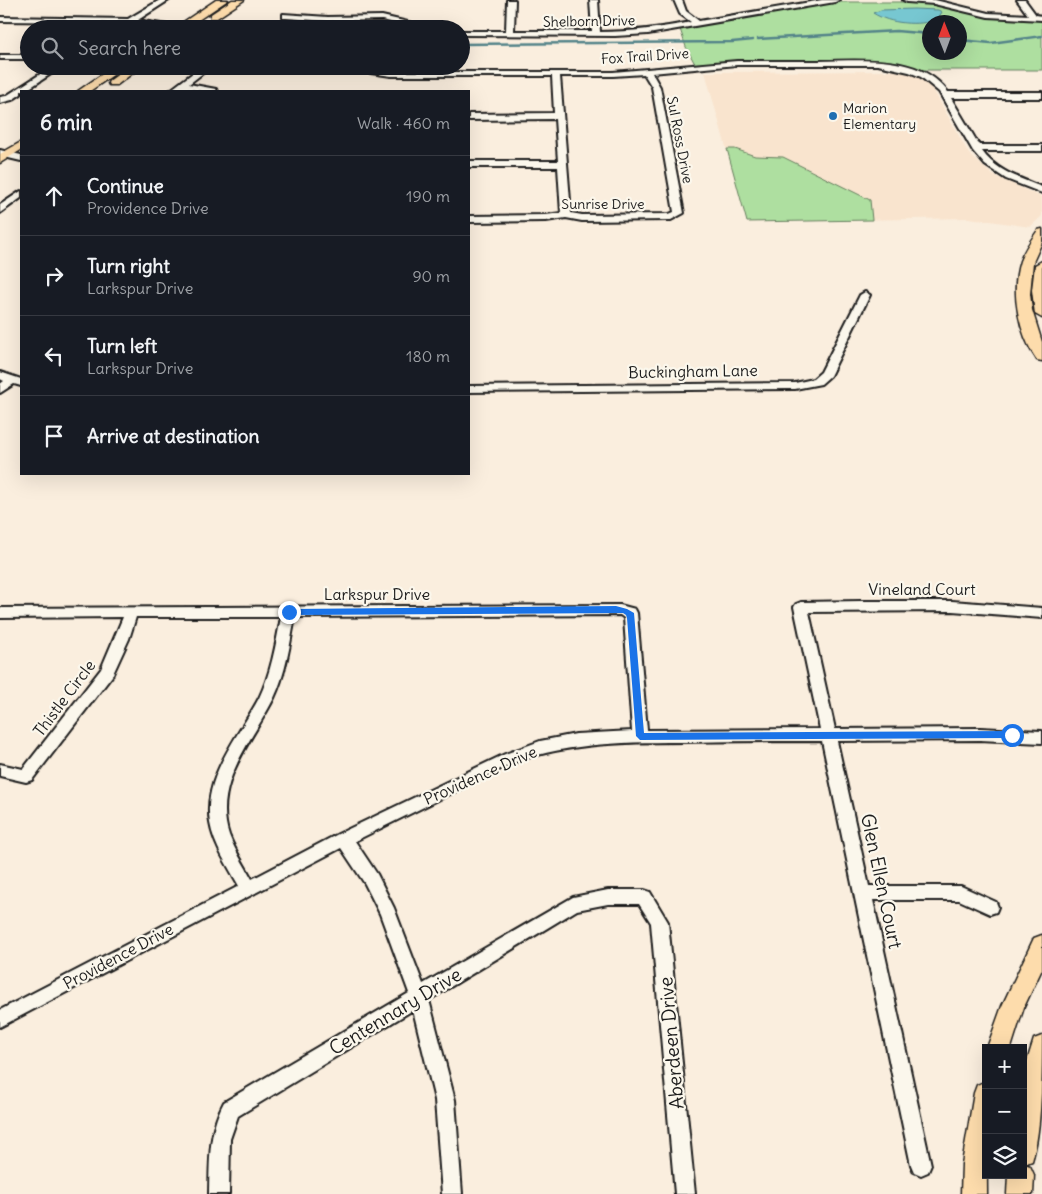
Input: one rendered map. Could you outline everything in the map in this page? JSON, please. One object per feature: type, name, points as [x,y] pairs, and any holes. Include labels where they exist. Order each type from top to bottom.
[{"type":"main road","points":[[193,20],[223,0]]},
{"type":"main road","points":[[209,20],[239,0]]},
{"type":"main road","points":[[85,90],[107,75]]},
{"type":"main road","points":[[101,90],[124,75]]},
{"type":"main road","points":[[1,155],[20,133]]},
{"type":"main road","points":[[1,155],[20,146]]},
{"type":"main road","points":[[1042,233],[1036,240],[1027,260],[1023,278],[1022,299],[1026,318],[1042,357]]},
{"type":"main road","points":[[1042,265],[1038,280],[1038,300],[1042,314]]},
{"type":"main road","points":[[1000,1044],[1012,1006],[1042,945]]},
{"type":"main road","points":[[1025,1134],[1030,1095],[1042,1047]]},
{"type":"main road","points":[[974,1194],[975,1164],[982,1119]]},
{"type":"main road","points":[[1020,1194],[1021,1179]]},
{"type":"street","points":[[135,20],[165,0]]},
{"type":"street","points":[[510,34],[511,0]]},
{"type":"street","points":[[594,0],[596,34]]},
{"type":"street","points":[[678,0],[683,12],[698,24]]},
{"type":"street","name":"Shelborn Drive","points":[[470,33],[596,34],[648,32],[836,0]]},
{"type":"street","points":[[907,0],[934,2],[988,15],[1038,18]]},
{"type":"street","points":[[1021,0],[1038,18]]},
{"type":"street","points":[[767,1],[780,9]]},
{"type":"street","points":[[286,16],[328,19],[382,18],[392,20]]},
{"type":"street","points":[[0,18],[115,20]]},
{"type":"street","points":[[0,57],[20,57]]},
{"type":"street","name":"Fox Trail Drive","points":[[470,74],[647,72],[751,63],[895,65],[919,72],[934,81],[947,95],[983,158],[996,169],[1042,190]]},
{"type":"street","name":"Sul Ross Drive","points":[[647,72],[656,87],[679,213],[677,216]]},
{"type":"street","points":[[556,74],[566,215]]},
{"type":"street","points":[[2,100],[44,75]]},
{"type":"street","points":[[174,90],[196,75]]},
{"type":"street","points":[[182,85],[208,90]]},
{"type":"street","points":[[947,95],[1042,95]]},
{"type":"street","points":[[470,117],[559,116]]},
{"type":"street","points":[[976,148],[1042,148]]},
{"type":"street","points":[[1,155],[20,158]]},
{"type":"street","points":[[1,155],[20,166]]},
{"type":"street","points":[[470,164],[562,164]]},
{"type":"street","points":[[0,210],[20,195]]},
{"type":"street","name":"Sunrise Drive","points":[[470,219],[546,218],[566,215],[582,218],[671,218],[677,216]]},
{"type":"street","name":"Buckingham Lane","points":[[470,389],[795,386],[814,383],[826,374],[865,294]]},
{"type":"street","points":[[0,375],[16,381]]},
{"type":"street","points":[[0,390],[16,381]]},
{"type":"street","name":"Vineland Court","points":[[801,607],[957,606],[1004,608],[1042,613]]},
{"type":"street","name":"Glen Ellen Court","points":[[801,607],[921,1165]]},
{"type":"street","name":"Larkspur Drive","points":[[0,614],[616,609],[630,613],[631,618],[640,736]]},
{"type":"street","points":[[248,887],[229,853],[218,823],[218,800],[226,770],[267,695],[278,667],[289,612]]},
{"type":"street","name":"Thistle Circle","points":[[0,770],[26,776],[107,672],[131,613]]},
{"type":"street","name":"Providence Drive","points":[[0,1019],[248,887],[510,758],[540,747],[576,740],[640,736],[988,734],[1042,738]]},
{"type":"street","points":[[344,839],[371,879],[388,913],[419,996],[445,1100],[452,1194]]},
{"type":"street","points":[[862,893],[962,893],[990,907]]},
{"type":"street","name":"Centennary Drive","points":[[219,1194],[220,1151],[224,1120],[231,1109],[573,904],[622,894],[644,897]]},
{"type":"street","name":"Aberdeen Drive","points":[[644,897],[659,922],[684,1194]]},
{"type":"shaded area","name":"Marion Elementary","points":[[906,71],[929,82],[969,154],[993,175],[1042,197],[1042,216],[1030,227],[969,218],[747,222],[705,72]]},
{"type":"green space","points":[[835,2],[917,2],[935,4],[990,17],[1042,19],[1042,70],[921,70],[880,61],[747,60],[695,64],[686,47],[680,29]]},
{"type":"green space","points":[[727,149],[735,149],[755,156],[783,157],[870,200],[872,220],[747,222]]},
{"type":"water","points":[[914,9],[938,10],[942,12],[940,15],[922,15],[922,23],[904,23],[888,20],[873,13],[881,10]]},
{"type":"waterway","points":[[758,39],[896,31],[922,33]]},
{"type":"waterway","points":[[967,41],[991,43],[1042,36]]},
{"type":"waterway","points":[[470,44],[732,42],[753,40]]},
{"type":"place","name":"Marion Elementary","points":[[833,116]]},
{"type":"route","points":[[289,612],[616,609],[630,613],[640,736],[1012,735]]}]
